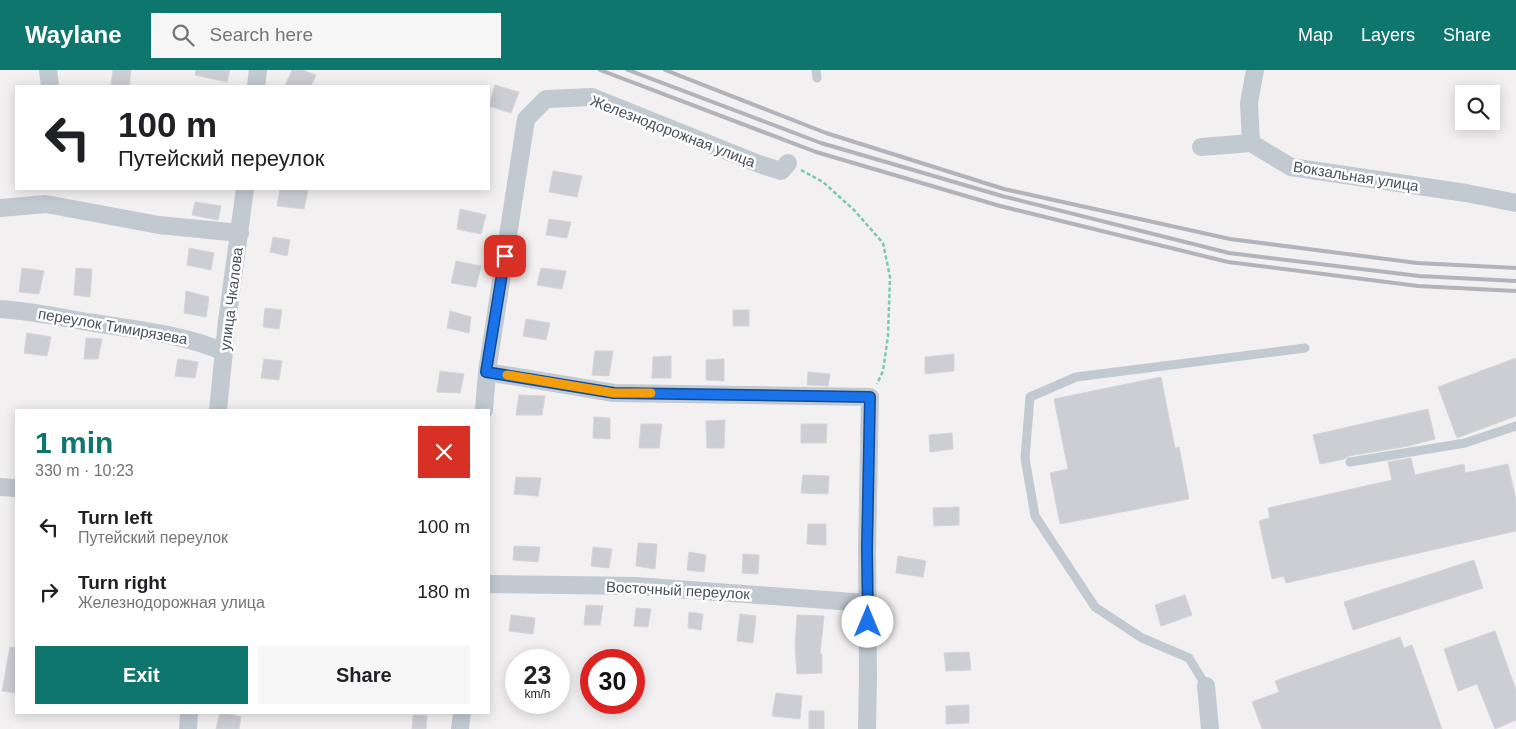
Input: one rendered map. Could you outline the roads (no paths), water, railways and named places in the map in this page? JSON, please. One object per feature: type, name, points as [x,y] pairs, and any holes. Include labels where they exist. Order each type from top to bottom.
[{"type":"street","points":[[48,70],[50,85]]},
{"type":"street","points":[[256,85],[258,70]]},
{"type":"street","points":[[1201,148],[1251,143],[1249,103],[1255,70]]},
{"type":"street","name":"Железнодорожная улица","points":[[484,409],[486,372],[526,119],[546,100],[592,97],[759,164],[781,170],[788,163]]},
{"type":"street","name":"Вокзальная улица","points":[[1251,143],[1290,167],[1466,193],[1516,203]]},
{"type":"street","name":"улица Чкалова","points":[[218,409],[245,190]]},
{"type":"street","points":[[0,208],[50,196],[159,226],[240,233]]},
{"type":"street","name":"переулок Тимирязева","points":[[0,309],[26,311],[156,332],[204,343],[224,352]]},
{"type":"street","points":[[486,372],[614,393],[870,397],[866,729]]},
{"type":"street","points":[[0,487],[15,488]]},
{"type":"street","name":"Восточный переулок","points":[[490,584],[636,586],[868,603]]},
{"type":"street","points":[[1206,686],[1210,729]]},
{"type":"street","points":[[188,729],[189,714]]},
{"type":"street","points":[[460,729],[462,714]]},
{"type":"lane","points":[[1206,686],[1189,658],[1142,638],[1094,608],[1034,516],[1025,458],[1030,397],[1076,377],[1305,348]]},
{"type":"lane","points":[[1350,462],[1465,443],[1516,426]]},
{"type":"railway","points":[[600,70],[816,152],[1000,206],[1228,262],[1418,286],[1516,291]]},
{"type":"railway","points":[[628,70],[821,143],[1002,196],[1229,253],[1419,276],[1516,281]]},
{"type":"railway","points":[[665,70],[826,133],[1004,189],[1230,239],[1417,263],[1516,268]]}]
